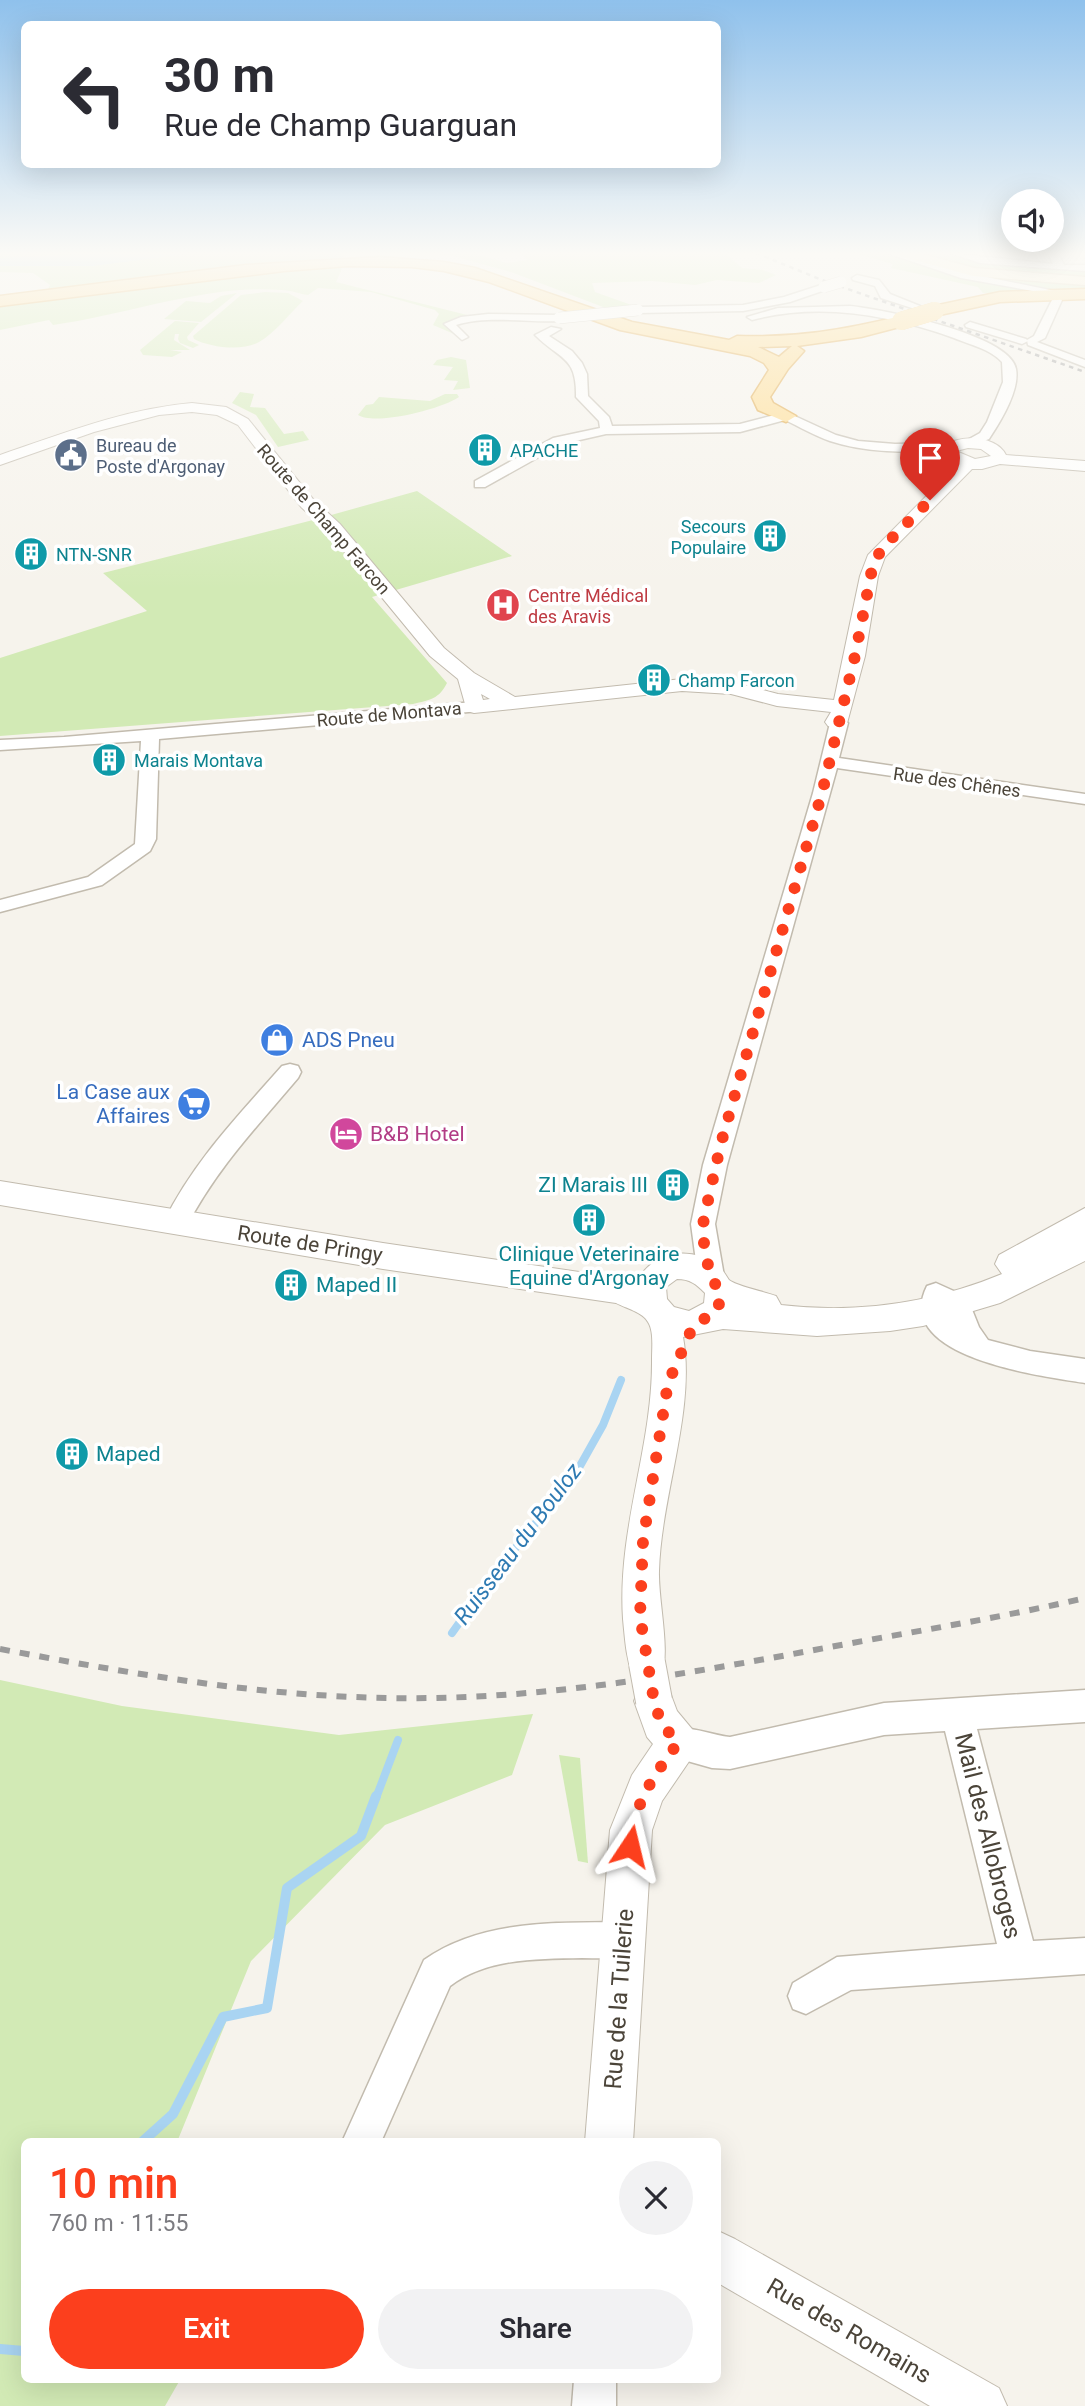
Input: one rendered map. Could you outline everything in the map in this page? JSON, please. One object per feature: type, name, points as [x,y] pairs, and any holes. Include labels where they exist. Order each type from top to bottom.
[{"type":"highway","points":[[776,365],[779,370]]},
{"type":"highway","points":[[781,365],[761,401],[786,416]]},
{"type":"street","points":[[579,365],[583,375],[582,397],[604,419],[606,430]]},
{"type":"street","points":[[960,452],[986,463],[1010,373],[1008,365]]},
{"type":"street","name":"Route de Champ Farcon","points":[[0,460],[153,410],[197,407],[229,412],[243,422],[307,503],[334,528],[437,652],[467,677],[513,704]]},
{"type":"street","points":[[480,484],[551,443],[574,436],[606,430],[740,428],[786,416],[840,441],[895,449],[960,452],[992,448],[1085,466]]},
{"type":"street","points":[[668,1383],[683,1347],[709,1301],[703,1224],[721,1143],[830,762],[869,576],[877,555],[960,452]]},
{"type":"street","points":[[467,677],[474,707]]},
{"type":"street","name":"Route de Montava","points":[[0,745],[513,704],[682,685],[732,688],[777,700],[799,713],[841,715]]},
{"type":"street","points":[[0,906],[95,881],[143,847],[146,839],[150,735]]},
{"type":"street","name":"Rue des Chênes","points":[[830,762],[1085,799]]},
{"type":"street","points":[[176,1222],[187,1195],[205,1170],[290,1072]]},
{"type":"street","name":"Route de Pringy","points":[[0,1193],[620,1291],[662,1291]]},
{"type":"street","points":[[942,1304],[1085,1220]]},
{"type":"street","points":[[703,1224],[662,1291],[668,1342],[668,1383],[643,1541],[640,1616],[654,1701],[661,1723],[678,1743],[712,1752],[746,1751],[884,1718],[1085,1706]]},
{"type":"street","points":[[662,1291],[695,1267],[709,1301],[739,1314],[833,1322],[985,1297],[1085,1246]]},
{"type":"street","points":[[662,1291],[680,1324],[709,1301]]},
{"type":"street","points":[[942,1304],[956,1336],[981,1351],[1085,1371]]},
{"type":"street","name":"Mail des Allobroges","points":[[957,1713],[1019,1958]]},
{"type":"street","name":"Rue de la Tuilerie","points":[[609,2138],[631,1830],[646,1789],[678,1743]]},
{"type":"street","points":[[363,2138],[437,1973],[446,1964],[491,1949],[528,1944],[624,1940]]},
{"type":"street","name":"Mail des Allobroges","points":[[806,1996],[837,1975],[851,1972],[1019,1958],[1085,1956]]},
{"type":"street","name":"Rue des Romains","points":[[721,2258],[981,2406]]},
{"type":"street","points":[[594,2406],[595,2383]]},
{"type":"green space","points":[[436,365],[467,365],[470,388],[453,390],[458,381],[444,380],[453,367]]},
{"type":"green space","points":[[240,392],[254,394],[250,407],[265,408],[284,434],[303,431],[309,440],[278,447],[256,415],[232,403]]},
{"type":"green space","points":[[445,394],[457,394],[459,397],[408,415],[379,419],[358,415],[366,405],[373,404],[379,397],[430,401]]},
{"type":"green space","points":[[417,491],[512,556],[372,597],[447,683],[433,698],[413,704],[0,736],[0,658],[147,611],[103,573]]},
{"type":"green space","points":[[0,1680],[122,1706],[339,1735],[533,1714],[512,1775],[385,1825],[251,1961],[179,2138],[21,2138],[21,2383],[178,2383],[165,2406],[0,2406]]},
{"type":"green space","points":[[559,1755],[580,1758],[588,1863],[578,1861]]},
{"type":"waterway","name":"Ruisseau du Bouloz","points":[[452,1633],[489,1581],[576,1473],[603,1425],[621,1380]]},
{"type":"waterway","name":"Ruisseau du Bouloz","points":[[376,1798],[398,1740]]},
{"type":"waterway","name":"Ruisseau du Bouloz","points":[[146,2138],[173,2114],[223,2017],[267,2008],[287,1888],[361,1836],[376,1796]]},
{"type":"waterway","name":"Ruisseau du Bouloz","points":[[0,2349],[21,2351]]},
{"type":"railway","points":[[1066,365],[1085,372]]},
{"type":"railway","points":[[0,1649],[144,1675],[241,1688],[339,1696],[445,1698],[559,1690],[673,1675],[963,1623],[1085,1598]]},
{"type":"place","name":"APACHE","points":[[485,450]]},
{"type":"place","name":"Bureau de Poste d'Argonay","points":[[71,455]]},
{"type":"place","name":"Secours Populaire","points":[[770,536]]},
{"type":"place","name":"NTN-SNR","points":[[31,554]]},
{"type":"place","name":"Centre Médical des Aravis","points":[[503,605]]},
{"type":"place","name":"Champ Farcon","points":[[654,680]]},
{"type":"place","name":"Marais Montava","points":[[109,760]]},
{"type":"place","name":"ADS Pneu","points":[[277,1040]]},
{"type":"place","name":"La Case aux Affaires","points":[[194,1104]]},
{"type":"place","name":"B&B Hotel","points":[[346,1134]]},
{"type":"place","name":"ZI Marais III","points":[[673,1185]]},
{"type":"place","name":"Clinique Veterinaire Equine d'Argonay","points":[[589,1220]]},
{"type":"place","name":"Maped II","points":[[291,1285]]},
{"type":"place","name":"Maped","points":[[72,1454]]},
{"type":"route","points":[[630,1846],[635,1814],[646,1789],[678,1743],[661,1723],[654,1701],[640,1616],[640,1578],[643,1541],[668,1383],[696,1323],[714,1314],[720,1302],[718,1286],[710,1276],[703,1234],[715,1165],[822,793],[855,656],[873,564],[883,547],[930,500]]}]
